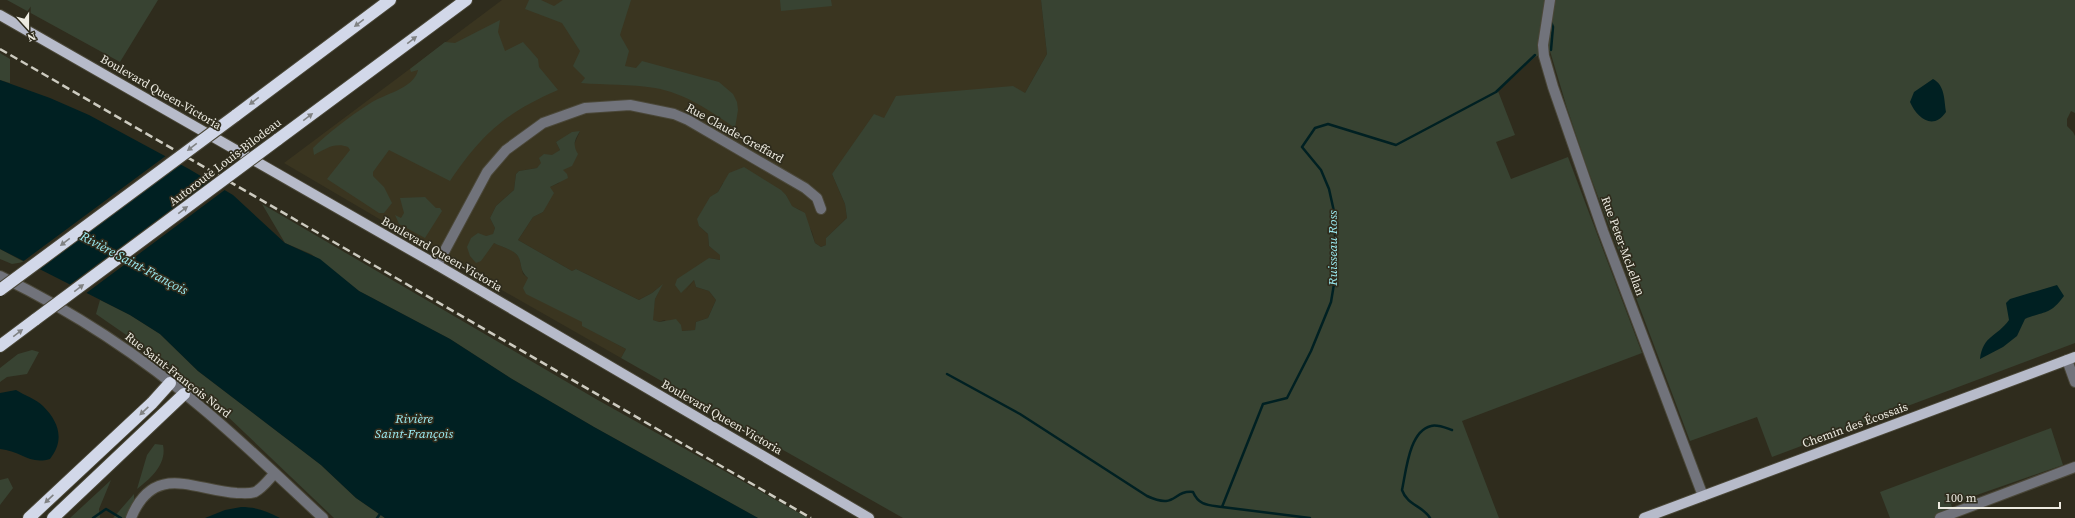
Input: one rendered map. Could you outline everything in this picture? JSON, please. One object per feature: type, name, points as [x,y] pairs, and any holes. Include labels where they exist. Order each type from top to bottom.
[{"type":"highway","points":[[0,290],[390,0]]},
{"type":"highway","name":"Autoroute Louis-Bilodeau","points":[[0,346],[466,0]]},
{"type":"highway","points":[[29,518],[152,403],[170,383]]},
{"type":"highway","points":[[53,518],[184,394]]},
{"type":"main road","name":"Boulevard Queen-Victoria","points":[[0,15],[437,265],[869,518]]},
{"type":"main road","name":"Chemin des Écossais","points":[[1644,518],[2071,359]]},
{"type":"street","name":"Rue Peter-McLellan","points":[[1550,0],[1543,45],[1544,56],[1553,87],[1603,231],[1703,496]]},
{"type":"street","name":"Rue Claude-Greffard","points":[[437,265],[487,172],[506,150],[543,123],[570,112],[600,105],[645,106],[688,120],[805,188],[817,198],[821,209]]},
{"type":"street","name":"Rue Saint-François Nord","points":[[0,276],[77,318],[134,355],[184,394],[275,473],[323,518]]},
{"type":"street","points":[[2071,359],[2075,382]]},
{"type":"street","points":[[1940,518],[2075,467]]},
{"type":"street","points":[[132,516],[145,496],[164,485],[180,482],[228,492],[250,493],[262,488],[275,473]]},
{"type":"shaded area","points":[[502,0],[1041,0],[1047,54],[1025,93],[884,118],[832,174],[845,204],[847,218],[826,238],[826,245],[821,247],[815,243],[812,232],[800,210],[791,206],[786,195],[723,183],[718,192],[714,195],[699,226],[708,234],[709,246],[721,255],[720,260],[709,258],[685,292],[694,280],[696,287],[709,291],[716,300],[708,318],[696,322],[695,330],[682,331],[664,320],[659,322],[652,320],[655,299],[662,285],[652,293],[639,300],[576,269],[572,271],[518,240],[533,217],[543,212],[550,187],[559,183],[580,131],[556,142],[560,150],[537,168],[519,171],[516,174],[514,190],[496,206],[490,218],[495,228],[493,235],[486,236],[494,243],[513,251],[519,257],[523,274],[582,322],[583,326],[626,349],[621,358],[456,264],[284,163]]},
{"type":"green space","points":[[7,0],[158,0],[120,62]]},
{"type":"green space","points":[[529,0],[541,0],[554,6],[563,0],[631,0],[620,35],[629,51],[625,66],[636,68],[642,61],[719,82],[733,94],[737,102],[738,110],[735,128],[687,98],[666,90],[637,86],[581,83],[585,78],[573,66],[580,51],[562,23],[525,9]]},
{"type":"green space","points":[[780,0],[831,0],[832,6],[781,11]]},
{"type":"green space","points":[[1041,0],[2075,0],[2075,113],[2071,111],[2067,119],[2067,126],[2075,136],[2075,343],[1772,457],[1757,417],[1690,441],[1588,170],[1550,51],[1535,57],[1498,91],[1515,135],[1496,142],[1511,179],[1568,157],[1642,353],[1462,421],[1499,518],[903,518],[621,358],[626,349],[582,326],[582,322],[526,294],[523,288],[528,278],[522,271],[519,258],[512,251],[494,243],[481,261],[476,263],[470,256],[467,247],[471,238],[478,233],[486,236],[493,234],[495,228],[490,218],[496,206],[514,190],[516,174],[519,171],[537,168],[541,163],[539,158],[544,154],[552,155],[560,150],[556,142],[572,132],[580,131],[575,142],[575,147],[578,154],[572,166],[563,170],[567,174],[568,178],[550,187],[554,193],[543,212],[533,217],[518,240],[572,271],[576,269],[639,300],[652,293],[663,284],[655,299],[653,320],[659,322],[676,319],[681,325],[682,331],[695,330],[696,322],[708,318],[716,300],[709,291],[696,287],[694,280],[681,293],[675,285],[677,279],[709,258],[720,260],[720,255],[709,246],[708,234],[699,226],[697,219],[710,197],[718,192],[729,173],[744,167],[781,190],[786,195],[792,206],[805,213],[815,243],[821,247],[826,245],[826,238],[847,218],[845,204],[832,174],[874,114],[884,118],[896,96],[1013,86],[1025,93],[1047,54]]},
{"type":"green space","points":[[500,20],[498,32],[505,51],[523,42],[538,59],[539,67],[558,90],[523,107],[496,126],[473,150],[450,181],[389,150],[373,172],[373,176],[384,187],[392,203],[384,213],[379,213],[327,179],[350,150],[348,147],[339,145],[314,155],[313,148],[319,142],[354,114],[375,100],[411,82],[418,70],[411,72],[410,69],[445,42],[455,43]]},
{"type":"green space","points":[[0,53],[10,59],[10,83],[0,80]]},
{"type":"green space","points":[[425,197],[436,208],[440,208],[442,211],[425,238],[399,224],[395,215],[401,218],[404,213],[400,198]]},
{"type":"green space","points":[[262,204],[596,399],[808,518],[758,518],[594,427],[512,379],[450,339],[359,291],[311,254],[285,243]]},
{"type":"green space","points":[[0,249],[24,262],[12,264],[0,259]]},
{"type":"green space","points":[[100,300],[130,315],[160,334],[198,371],[321,465],[356,498],[385,518],[334,518],[203,393],[158,357],[96,314]]},
{"type":"green space","points":[[32,350],[39,352],[27,374],[7,377],[0,382],[0,368],[18,354]]},
{"type":"green space","points":[[2051,428],[2063,465],[1951,504],[1956,518],[1890,518],[1880,492]]},
{"type":"green space","points":[[155,444],[163,445],[163,458],[157,470],[137,489],[147,455]]},
{"type":"green space","points":[[8,478],[13,488],[0,505],[0,480]]},
{"type":"green space","points":[[111,480],[99,509],[100,518],[70,518]]},
{"type":"green space","points":[[134,494],[134,502],[126,518],[113,518]]},
{"type":"water","points":[[1933,79],[1942,89],[1946,112],[1936,121],[1926,120],[1921,117],[1910,102],[1914,92]]},
{"type":"water","name":"Rivière Saint-François","points":[[0,80],[50,98],[89,115],[189,169],[233,195],[285,243],[320,259],[359,291],[450,339],[512,379],[594,427],[758,518],[385,518],[356,498],[321,465],[198,371],[160,334],[130,315],[0,249]]},
{"type":"water","points":[[2057,285],[2064,296],[2055,307],[2047,312],[2025,319],[2017,336],[2003,347],[1980,359],[1984,345],[2009,320],[2006,303],[2010,299]]},
{"type":"water","points":[[16,390],[40,404],[53,418],[59,438],[55,452],[50,459],[30,459],[14,452],[0,449],[0,393]]},
{"type":"water","points":[[241,507],[261,510],[280,518],[205,518],[225,510]]},
{"type":"pier","points":[[167,155],[182,163],[37,271],[21,263]]},
{"type":"pier","points":[[211,180],[226,189],[85,294],[68,286]]},
{"type":"waterway","name":"Ruisseau Ross","points":[[1551,22],[1553,27],[1551,50]]},
{"type":"waterway","name":"Ruisseau Ross","points":[[1310,518],[1222,507],[1263,404],[1287,398],[1311,351],[1331,302],[1335,278],[1335,216],[1329,189],[1321,170],[1302,147],[1315,128],[1328,124],[1396,145],[1496,92],[1535,55]]},
{"type":"waterway","points":[[947,374],[1020,414],[1147,496],[1164,501],[1186,492],[1193,492],[1195,497],[1201,502],[1222,507]]},
{"type":"waterway","points":[[1430,518],[1404,495],[1402,490],[1407,463],[1413,444],[1424,429],[1431,426],[1442,426],[1452,430]]},
{"type":"waterway","points":[[93,518],[106,509],[121,518]]},
{"type":"waterway","points":[[377,518],[380,514]]},
{"type":"railway","points":[[0,49],[811,518]]}]
